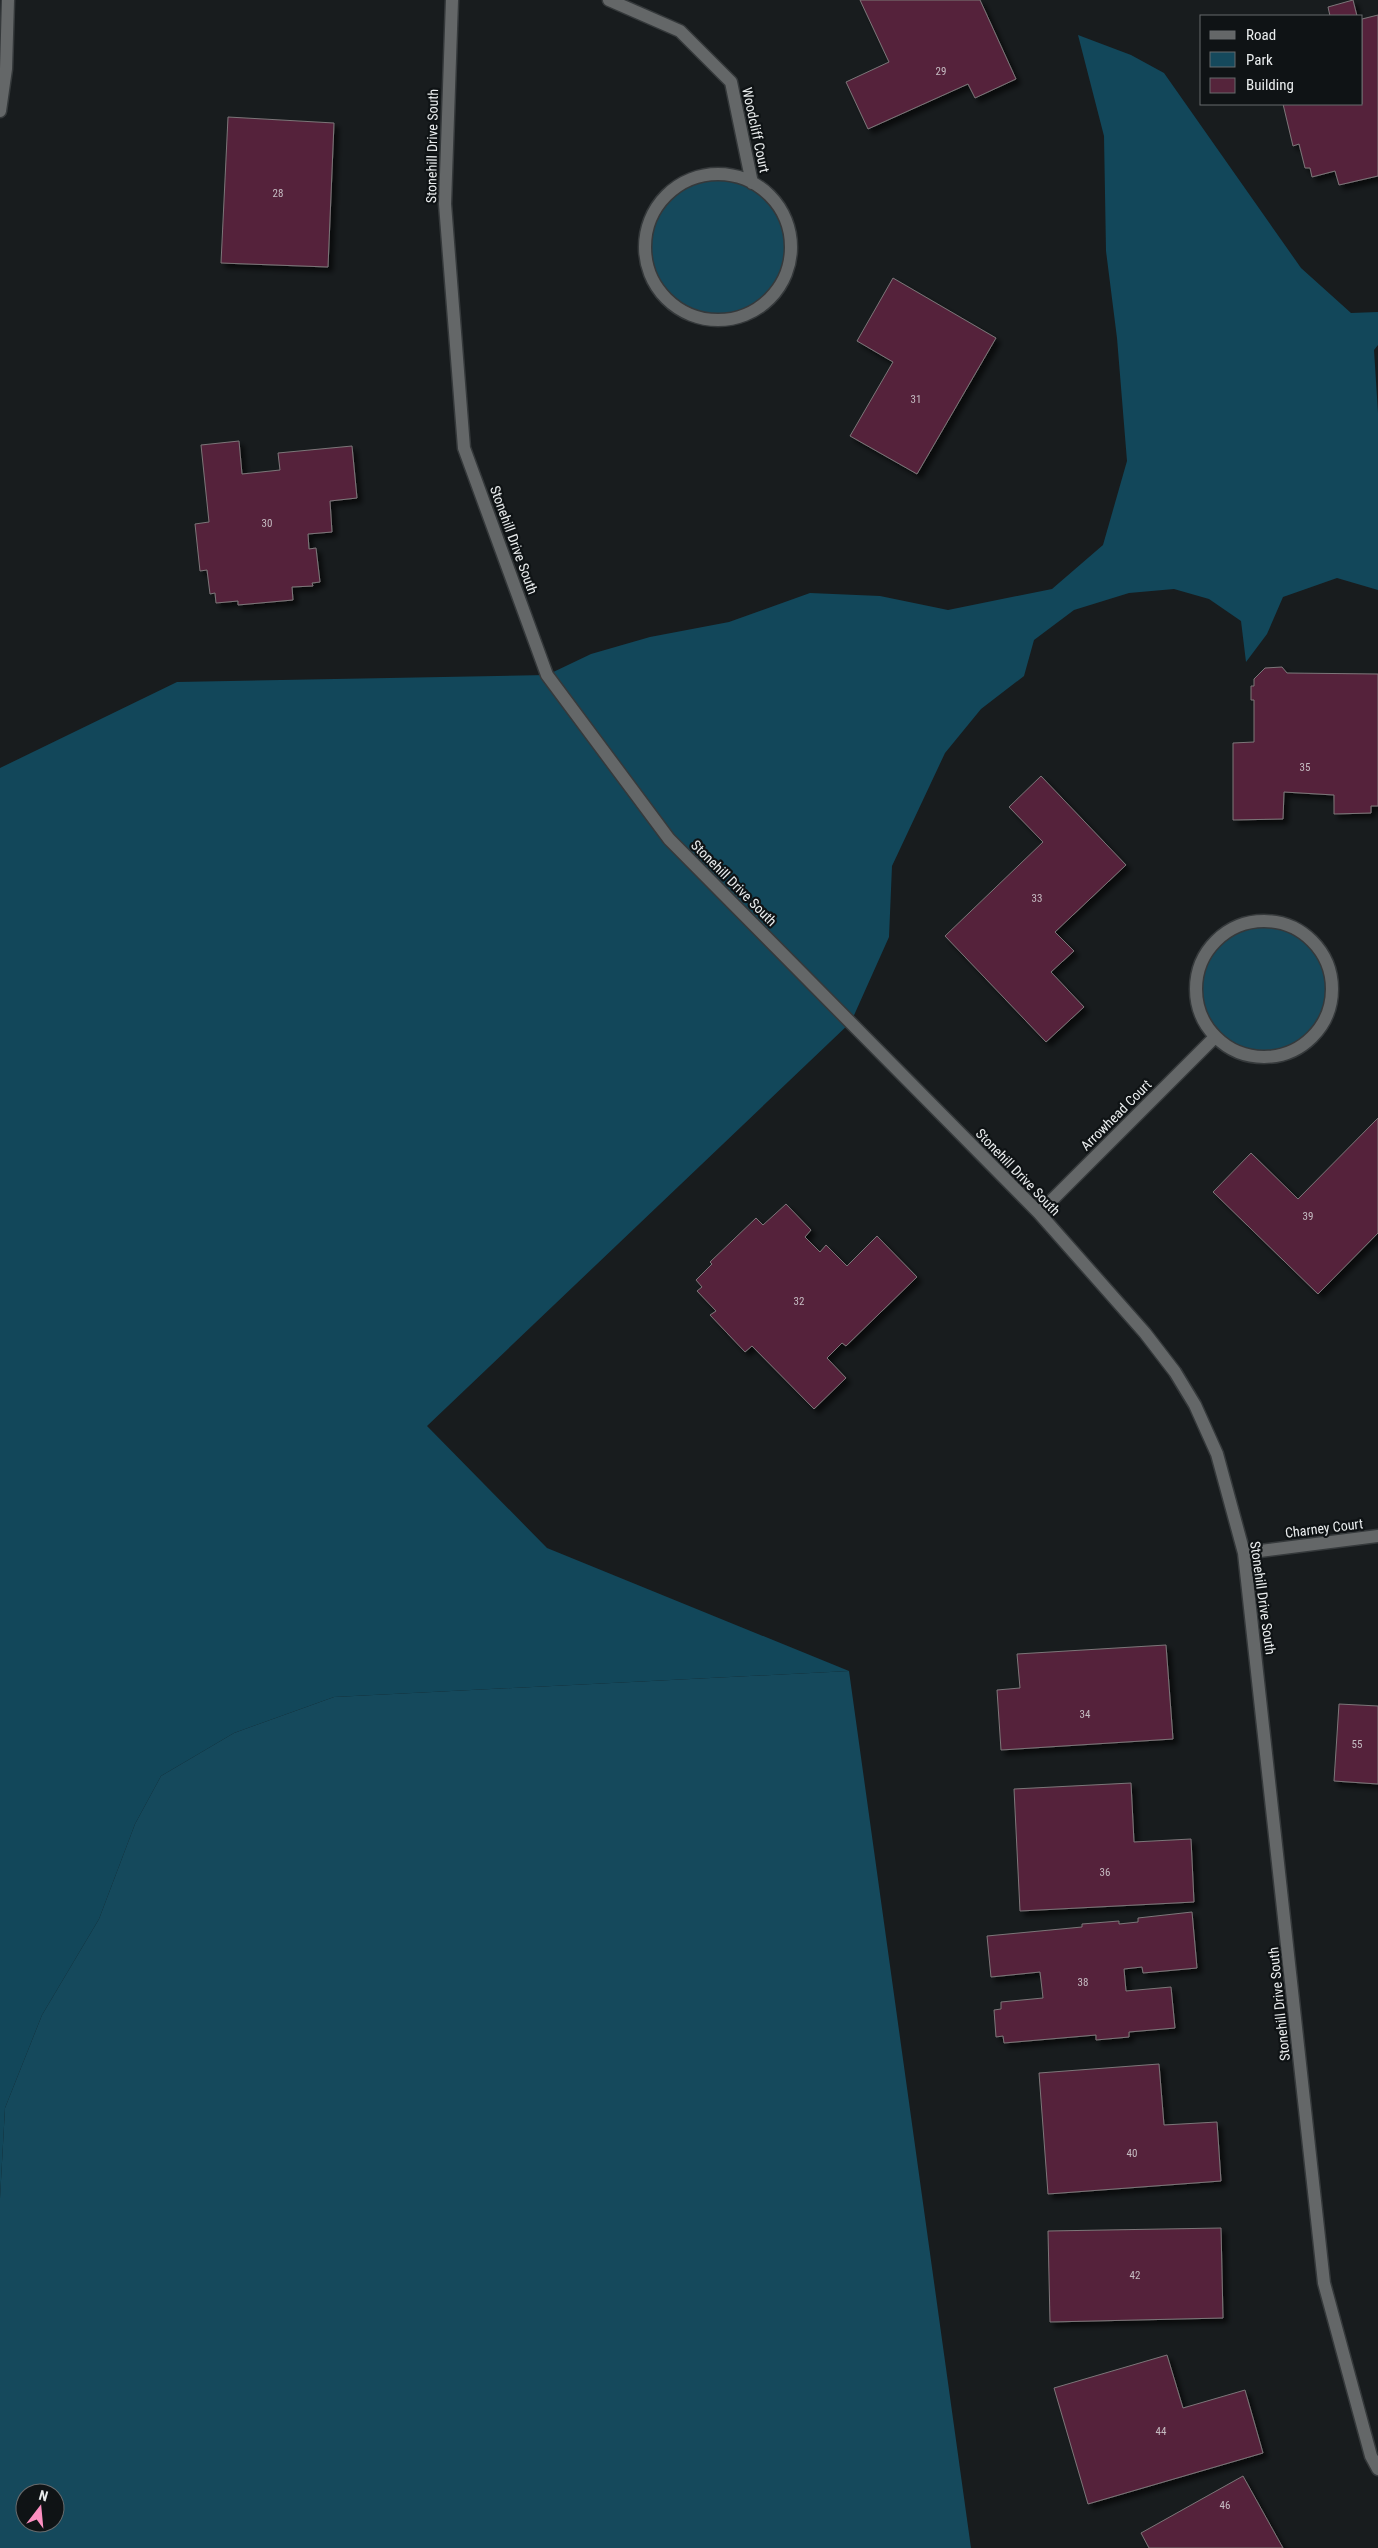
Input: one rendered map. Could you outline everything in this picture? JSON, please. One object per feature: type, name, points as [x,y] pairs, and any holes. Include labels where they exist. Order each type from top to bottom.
[{"type":"street","points":[[0,111],[6,69],[8,0]]},
{"type":"street","name":"Stonehill Drive South","points":[[452,0],[445,204],[464,448],[547,675],[669,839],[1039,1214],[1145,1333],[1175,1372],[1195,1404],[1217,1454],[1244,1553],[1324,2283],[1371,2456],[1378,2469]]},
{"type":"street","name":"Woodcliff Court","points":[[609,0],[680,31],[731,82],[752,183],[772,199],[786,220],[791,245],[788,270],[776,292],[757,309],[733,319],[708,320],[683,312],[664,296],[650,277],[645,256],[646,232],[654,211],[668,194],[686,181],[708,175],[731,175],[752,183]]},
{"type":"street","points":[[1270,920],[1293,926],[1313,941],[1326,960],[1332,980],[1331,1002],[1324,1022],[1311,1039],[1293,1051],[1273,1057],[1252,1056],[1232,1050],[1214,1037],[1201,1018],[1194,994],[1200,963],[1207,949],[1224,932],[1246,922],[1270,920]]},
{"type":"street","name":"Arrowhead Court","points":[[1039,1214],[1214,1037]]},
{"type":"street","name":"Charney Court","points":[[1244,1553],[1378,1536]]},
{"type":"green space","points":[[718,174],[746,180],[769,196],[785,219],[791,247],[785,275],[769,298],[746,314],[718,320],[690,314],[667,298],[651,275],[645,247],[651,219],[667,196],[690,180]]},
{"type":"green space","points":[[1264,921],[1290,926],[1302,932],[1312,941],[1321,951],[1327,963],[1332,989],[1327,1015],[1321,1027],[1312,1037],[1302,1046],[1290,1052],[1264,1057],[1238,1052],[1226,1046],[1216,1037],[1207,1027],[1201,1015],[1196,989],[1201,963],[1207,951],[1216,941],[1226,932],[1238,926]]},
{"type":"green space","points":[[849,1671],[971,2548],[0,2548],[0,2198],[5,2108],[42,2015],[99,1919],[135,1824],[161,1776],[234,1733],[334,1697]]},
{"type":"shaded area","points":[[1078,35],[1131,55],[1164,73],[1301,268],[1351,313],[1378,312],[1378,345],[1374,350],[1378,413],[1378,590],[1337,578],[1283,597],[1267,634],[1246,662],[1241,621],[1209,599],[1174,589],[1129,593],[1074,610],[1034,640],[1024,676],[981,709],[945,753],[892,866],[889,937],[851,1022],[427,1426],[547,1548],[849,1671],[334,1697],[234,1733],[161,1776],[135,1824],[99,1919],[42,2015],[5,2108],[0,2198],[0,768],[177,682],[547,675],[591,654],[650,637],[729,622],[810,593],[880,596],[948,610],[1052,589],[1103,545],[1127,461],[1117,338],[1106,251],[1104,136]]},
{"type":"building","points":[[860,0],[980,0],[1016,79],[975,98],[968,84],[868,129],[846,82],[889,62]]},
{"type":"building","points":[[1353,0],[1357,15],[1330,15],[1328,7]]},
{"type":"building","points":[[1378,15],[1378,176],[1339,185],[1335,171],[1312,177],[1310,168],[1305,168],[1299,144],[1293,146],[1283,105],[1363,105],[1363,19]]},
{"type":"building","points":[[228,117],[334,123],[328,267],[221,263]]},
{"type":"building","points":[[893,278],[996,338],[917,474],[850,436],[893,362],[857,341]]},
{"type":"building","points":[[239,441],[242,474],[280,470],[278,453],[352,446],[357,498],[330,501],[332,532],[308,534],[309,549],[316,548],[320,582],[312,583],[313,586],[292,587],[293,600],[238,605],[238,601],[216,603],[215,593],[210,594],[207,570],[200,571],[195,524],[209,522],[201,445]]},
{"type":"building","points":[[1282,667],[1287,673],[1378,674],[1378,806],[1371,806],[1371,813],[1334,814],[1334,795],[1284,792],[1283,819],[1233,820],[1233,743],[1254,742],[1254,700],[1251,700],[1251,686],[1254,686],[1254,679],[1265,668]]},
{"type":"building","points":[[1041,776],[1126,865],[1055,932],[1074,951],[1051,972],[1084,1007],[1046,1042],[945,936],[1043,842],[1009,807]]},
{"type":"building","points":[[1378,1118],[1378,1233],[1318,1294],[1213,1192],[1251,1153],[1298,1199]]},
{"type":"building","points":[[786,1204],[811,1230],[805,1237],[820,1252],[826,1245],[847,1266],[877,1236],[917,1277],[846,1346],[842,1343],[827,1358],[846,1378],[814,1409],[752,1346],[745,1352],[710,1315],[716,1311],[697,1291],[702,1287],[696,1280],[712,1264],[710,1262],[756,1218],[763,1225]]},
{"type":"building","points":[[1166,1645],[1173,1739],[1001,1750],[997,1690],[1020,1688],[1017,1654]]},
{"type":"building","points":[[1339,1704],[1378,1706],[1378,1784],[1334,1781]]},
{"type":"building","points":[[1131,1783],[1134,1842],[1191,1839],[1194,1902],[1020,1911],[1014,1789]]},
{"type":"building","points":[[1192,1912],[1197,1968],[1143,1973],[1142,1967],[1124,1969],[1126,1991],[1171,1987],[1175,2028],[1129,2032],[1129,2037],[1096,2040],[1096,2035],[1004,2043],[1003,2036],[996,2037],[994,2010],[1001,2009],[1001,2002],[1043,1998],[1040,1972],[991,1977],[987,1936],[1082,1927],[1082,1924],[1119,1921],[1119,1924],[1138,1922],[1138,1918]]},
{"type":"building","points":[[1159,2064],[1164,2125],[1217,2122],[1221,2181],[1048,2194],[1039,2073]]},
{"type":"building","points":[[1221,2228],[1223,2318],[1050,2322],[1048,2231]]},
{"type":"building","points":[[1167,2355],[1183,2408],[1245,2390],[1263,2453],[1088,2504],[1054,2388]]},
{"type":"building","points":[[1243,2476],[1283,2548],[1149,2548],[1141,2533]]}]
